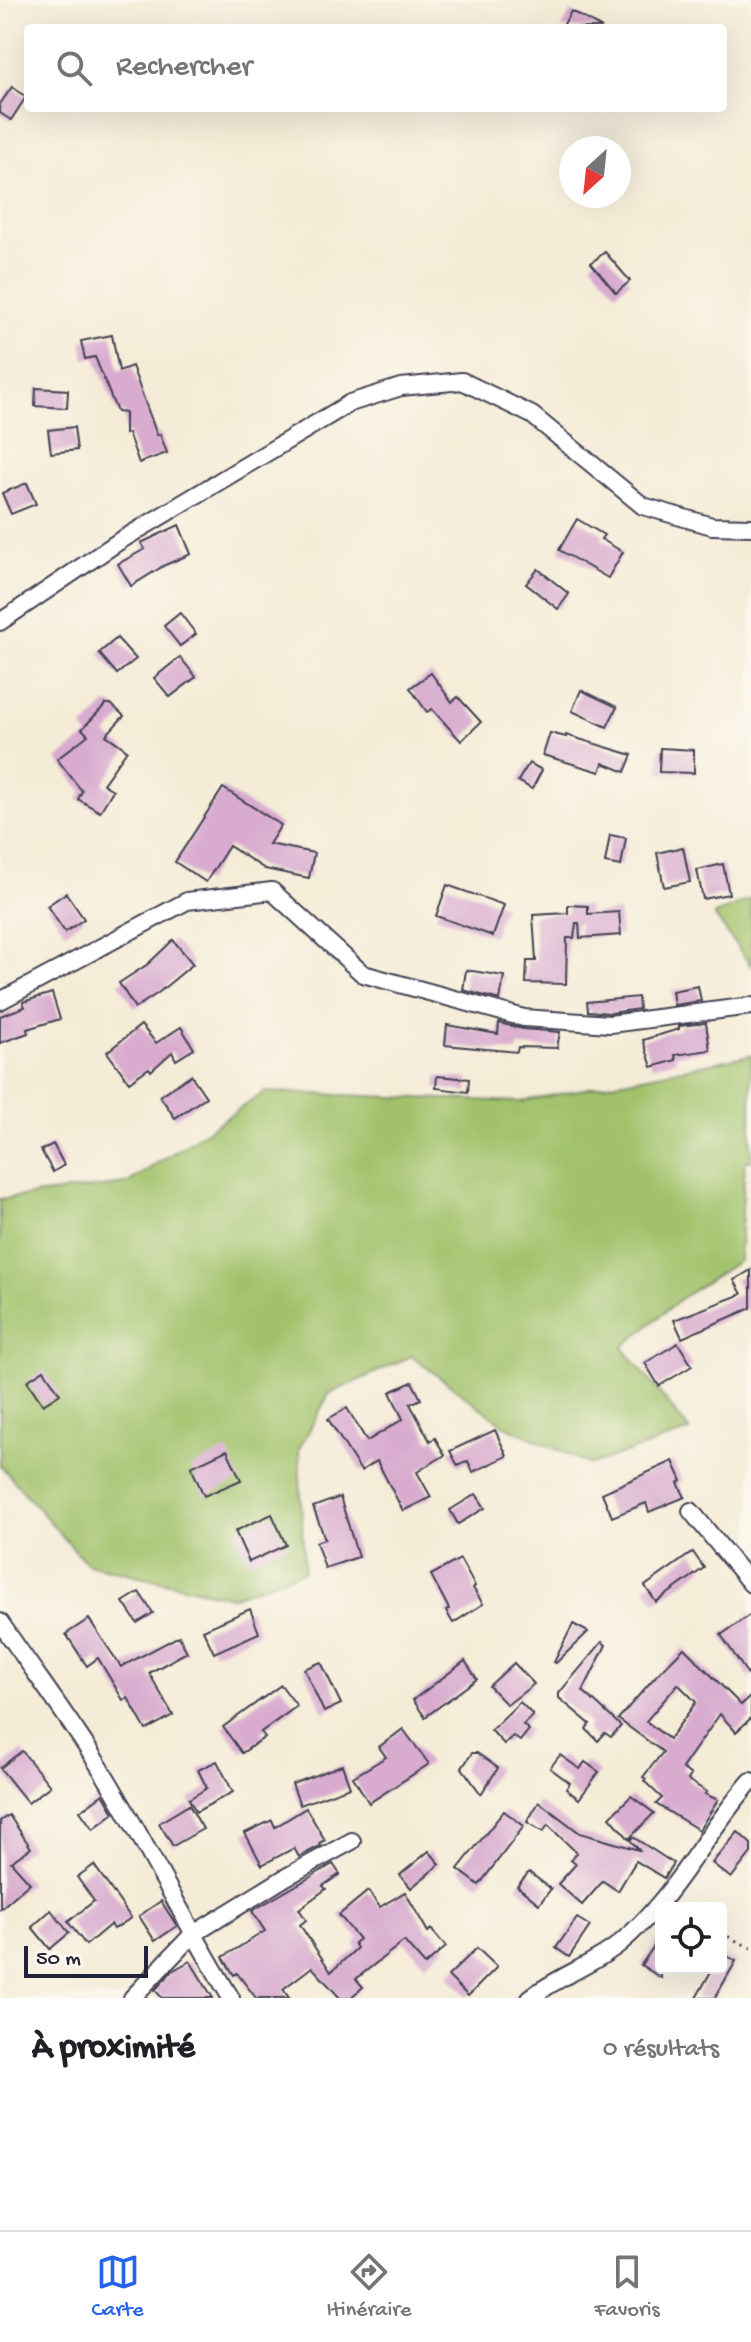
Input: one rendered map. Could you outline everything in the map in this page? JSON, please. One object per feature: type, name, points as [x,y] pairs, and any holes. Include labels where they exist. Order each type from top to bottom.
[{"type":"street","points":[[0,622],[118,542],[350,403],[401,387],[462,381],[532,415],[643,506],[712,526],[751,527]]},
{"type":"street","points":[[0,1001],[187,901],[272,891],[363,974],[511,1015],[610,1024],[751,1006]]},
{"type":"street","points":[[691,1511],[751,1584]]},
{"type":"street","points":[[0,1622],[102,1771],[153,1858],[192,1935],[231,1998]]},
{"type":"street","points":[[530,1998],[618,1945],[694,1859],[727,1808],[751,1781]]},
{"type":"street","points":[[132,1998],[192,1935],[352,1841]]},
{"type":"path","points":[[727,1936],[751,1948]]},
{"type":"green space","points":[[751,899],[751,966],[714,915]]},
{"type":"green space","points":[[751,1055],[751,1161],[745,1161],[739,1261],[680,1299],[623,1347],[690,1431],[591,1465],[507,1427],[411,1356],[329,1394],[299,1449],[304,1571],[231,1597],[87,1564],[0,1465],[0,1199],[126,1184],[265,1092],[520,1102]]},
{"type":"building","points":[[571,11],[595,24],[564,24]]},
{"type":"building","points":[[12,87],[24,96],[11,120],[0,113],[0,104]]},
{"type":"building","points":[[605,252],[630,281],[616,293],[591,263]]},
{"type":"building","points":[[112,335],[119,371],[132,366],[157,435],[160,434],[167,453],[139,463],[128,433],[125,434],[125,413],[117,412],[95,357],[85,359],[81,341]]},
{"type":"building","points":[[36,388],[68,390],[67,408],[35,406]]},
{"type":"building","points":[[74,427],[77,450],[51,453],[48,430]]},
{"type":"building","points":[[27,483],[36,504],[11,514],[2,493]]},
{"type":"building","points":[[577,519],[604,535],[601,539],[623,552],[608,578],[559,550]]},
{"type":"building","points":[[179,525],[191,554],[165,565],[131,586],[118,564],[145,549],[141,543]]},
{"type":"building","points":[[538,569],[569,594],[558,609],[526,584]]},
{"type":"building","points":[[180,613],[196,634],[180,646],[164,626]]},
{"type":"building","points":[[117,638],[136,659],[117,674],[99,653]]},
{"type":"building","points":[[180,657],[196,677],[170,697],[154,678]]},
{"type":"building","points":[[431,673],[452,702],[458,697],[481,722],[461,741],[432,709],[427,712],[410,688]]},
{"type":"building","points":[[581,690],[617,707],[607,727],[572,711]]},
{"type":"building","points":[[106,704],[111,704],[124,716],[106,735],[127,750],[103,784],[113,790],[100,812],[78,799],[82,791],[57,759],[88,735],[82,729]]},
{"type":"building","points":[[550,733],[632,755],[625,772],[603,763],[600,772],[543,755]]},
{"type":"building","points":[[660,748],[694,750],[694,773],[659,772]]},
{"type":"building","points":[[529,763],[542,770],[532,789],[518,781]]},
{"type":"building","points":[[223,788],[281,825],[269,844],[314,853],[309,878],[265,869],[229,846],[206,882],[175,862]]},
{"type":"building","points":[[610,835],[626,838],[621,866],[605,863]]},
{"type":"building","points":[[683,847],[690,882],[664,887],[657,853]]},
{"type":"building","points":[[723,864],[729,894],[703,899],[697,870]]},
{"type":"building","points":[[447,885],[504,905],[493,936],[436,916]]},
{"type":"building","points":[[66,893],[84,919],[65,932],[47,906]]},
{"type":"building","points":[[568,905],[588,906],[588,914],[619,912],[621,935],[580,938],[579,923],[576,923],[574,938],[567,938],[566,984],[526,983],[527,961],[536,961],[533,915],[568,913]]},
{"type":"building","points":[[173,940],[193,964],[135,1008],[119,983],[148,964]]},
{"type":"building","points":[[466,970],[504,976],[500,1000],[463,990]]},
{"type":"building","points":[[698,986],[701,1001],[674,1005],[672,991]]},
{"type":"building","points":[[52,993],[60,1019],[27,1029],[28,1033],[0,1043],[0,1016],[25,1007],[23,1002]]},
{"type":"building","points":[[638,997],[639,1009],[610,1013],[588,1011],[587,1002]]},
{"type":"building","points":[[499,1023],[523,1029],[560,1032],[557,1048],[518,1047],[517,1052],[445,1045],[447,1025],[498,1034]]},
{"type":"building","points":[[706,1023],[710,1050],[675,1055],[676,1060],[652,1067],[643,1040],[679,1029],[679,1026]]},
{"type":"building","points":[[141,1025],[156,1043],[181,1027],[194,1049],[176,1060],[172,1052],[151,1071],[149,1068],[129,1082],[107,1052]]},
{"type":"building","points":[[191,1075],[206,1097],[175,1118],[160,1096]]},
{"type":"building","points":[[437,1076],[469,1079],[468,1092],[436,1088]]},
{"type":"building","points":[[53,1144],[64,1165],[53,1172],[41,1150]]},
{"type":"building","points":[[751,1270],[751,1308],[682,1338],[674,1320],[742,1294],[734,1280]]},
{"type":"building","points":[[678,1343],[692,1366],[659,1386],[645,1363]]},
{"type":"building","points":[[44,1370],[60,1394],[43,1405],[27,1381]]},
{"type":"building","points":[[412,1382],[421,1399],[410,1404],[430,1441],[435,1438],[445,1455],[417,1472],[431,1497],[403,1511],[377,1461],[361,1471],[328,1419],[347,1408],[367,1441],[403,1419],[390,1392]]},
{"type":"building","points":[[495,1430],[507,1456],[473,1472],[468,1461],[458,1466],[450,1451]]},
{"type":"building","points":[[227,1450],[241,1480],[204,1496],[191,1467]]},
{"type":"building","points":[[673,1461],[685,1497],[649,1512],[646,1503],[612,1517],[602,1493]]},
{"type":"building","points":[[476,1494],[485,1508],[458,1524],[450,1510]]},
{"type":"building","points":[[340,1497],[358,1557],[325,1568],[316,1542],[325,1539],[313,1507]]},
{"type":"building","points":[[272,1514],[286,1545],[249,1562],[235,1531]]},
{"type":"building","points":[[693,1552],[704,1568],[656,1602],[645,1586]]},
{"type":"building","points":[[460,1559],[483,1604],[453,1623],[431,1575]]},
{"type":"building","points":[[139,1592],[153,1613],[137,1623],[123,1602]]},
{"type":"building","points":[[250,1609],[259,1633],[214,1653],[203,1630]]},
{"type":"building","points":[[751,1614],[751,1679],[721,1635]]},
{"type":"building","points":[[89,1619],[121,1667],[179,1636],[187,1652],[149,1673],[173,1715],[146,1730],[128,1698],[123,1700],[98,1658],[87,1666],[66,1634]]},
{"type":"building","points":[[573,1624],[588,1632],[556,1663],[554,1662]]},
{"type":"building","points":[[602,1642],[606,1645],[583,1691],[621,1726],[611,1737],[605,1733],[598,1741],[586,1729],[590,1724],[559,1698],[559,1693]]},
{"type":"building","points":[[684,1648],[741,1705],[751,1696],[751,1718],[736,1732],[720,1714],[682,1768],[691,1775],[688,1780],[718,1800],[699,1830],[656,1804],[662,1798],[643,1777],[663,1752],[618,1719]],"holes":[[[678,1684],[696,1702],[669,1739],[646,1721]]]},
{"type":"building","points":[[465,1661],[477,1679],[425,1717],[413,1700]]},
{"type":"building","points":[[321,1662],[341,1704],[324,1712],[304,1669]]},
{"type":"building","points":[[514,1663],[534,1684],[507,1705],[489,1686]]},
{"type":"building","points":[[281,1685],[297,1706],[261,1732],[265,1737],[242,1753],[223,1727]]},
{"type":"building","points":[[520,1702],[533,1715],[523,1725],[529,1730],[520,1741],[513,1736],[504,1744],[491,1730]]},
{"type":"building","points":[[403,1729],[429,1764],[369,1803],[353,1777],[386,1757],[379,1747]]},
{"type":"building","points":[[22,1751],[50,1786],[28,1803],[0,1768]]},
{"type":"building","points":[[472,1753],[477,1753],[498,1768],[481,1794],[462,1768]]},
{"type":"building","points":[[560,1755],[580,1769],[585,1762],[599,1772],[579,1799],[566,1789],[570,1783],[550,1768]]},
{"type":"building","points":[[217,1761],[233,1792],[196,1812],[189,1799],[207,1788],[198,1770]]},
{"type":"building","points":[[342,1765],[350,1787],[300,1805],[292,1784]]},
{"type":"building","points":[[103,1794],[114,1813],[93,1829],[80,1811]]},
{"type":"building","points":[[631,1796],[654,1813],[629,1839],[610,1817]]},
{"type":"building","points":[[539,1802],[580,1833],[639,1850],[630,1840],[633,1837],[673,1863],[664,1878],[636,1861],[618,1891],[603,1881],[582,1905],[558,1884],[576,1864],[571,1860],[577,1853],[548,1825],[543,1832],[527,1822]]},
{"type":"building","points":[[189,1805],[203,1829],[173,1846],[159,1823]]},
{"type":"building","points":[[306,1808],[325,1840],[299,1857],[294,1848],[262,1865],[245,1833],[272,1820],[275,1827]]},
{"type":"building","points":[[504,1811],[524,1826],[479,1885],[458,1869]]},
{"type":"building","points":[[9,1815],[31,1848],[11,1862],[30,1883],[0,1909],[0,1821]]},
{"type":"building","points":[[738,1832],[751,1844],[751,1853],[731,1878],[712,1863]]},
{"type":"building","points":[[429,1851],[440,1864],[411,1888],[400,1875]]},
{"type":"building","points":[[333,1864],[340,1874],[299,1909],[306,1920],[300,1925],[331,1972],[357,1948],[354,1943],[359,1939],[339,1915],[368,1891],[380,1907],[405,1892],[428,1932],[431,1929],[446,1947],[425,1965],[404,1941],[356,1979],[363,1987],[350,1998],[340,1998],[312,1967],[283,1989],[289,1998],[256,1998],[237,1973],[234,1975],[223,1957],[265,1931],[252,1911]]},
{"type":"building","points":[[94,1865],[131,1918],[114,1929],[111,1924],[86,1945],[68,1922],[94,1901],[77,1877]]},
{"type":"building","points":[[529,1872],[551,1889],[539,1904],[517,1886]]},
{"type":"building","points":[[161,1901],[177,1926],[155,1941],[139,1916]]},
{"type":"building","points":[[51,1910],[69,1933],[50,1949],[32,1927]]},
{"type":"building","points":[[577,1918],[590,1926],[569,1957],[556,1948]]},
{"type":"building","points":[[655,1945],[655,1974],[661,1974],[661,1978],[641,1965]]},
{"type":"building","points":[[477,1948],[497,1967],[468,1996],[448,1976]]},
{"type":"building","points":[[727,1956],[736,1961],[715,1998],[696,1998],[710,1974],[727,1974]]},
{"type":"building","points":[[190,1961],[213,1998],[162,1998],[155,1990],[172,1971]]}]
